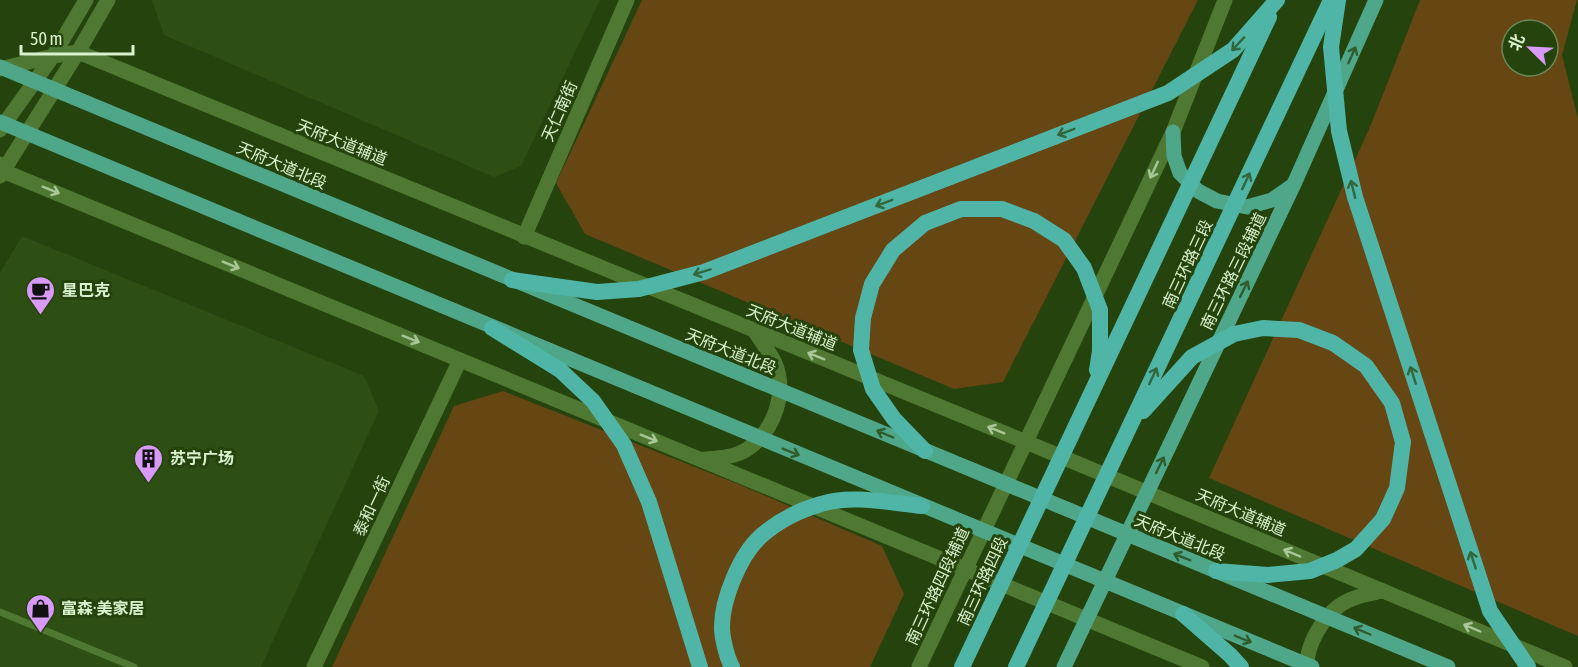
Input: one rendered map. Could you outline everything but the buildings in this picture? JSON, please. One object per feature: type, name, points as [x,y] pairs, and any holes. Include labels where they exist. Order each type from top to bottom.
[{"type":"highway","points":[[512,280],[597,292],[639,289],[704,272],[1168,93],[1233,50],[1277,0]]},
{"type":"highway","name":"南三环路三段","points":[[1036,511],[1277,0]]},
{"type":"highway","name":"南三环路三段","points":[[1018,665],[1331,0]]},
{"type":"highway","points":[[1338,0],[1331,47],[1339,131],[1354,197],[1490,611],[1528,667]]},
{"type":"highway","points":[[925,451],[894,419],[873,389],[861,350],[863,318],[872,284],[893,250],[925,224],[961,209],[1002,209],[1034,220],[1064,240],[1084,268],[1100,310],[1100,351],[1096,384]]},
{"type":"highway","points":[[492,328],[560,370],[593,401],[624,445],[649,502],[700,667]]},
{"type":"highway","points":[[1130,425],[1192,357],[1234,334],[1263,328],[1299,330],[1333,343],[1366,366],[1392,403],[1403,442],[1397,488],[1383,519],[1356,549],[1338,560],[1310,571],[1268,575],[1216,571]]},
{"type":"highway","points":[[732,667],[722,628],[726,599],[739,565],[760,537],[783,519],[823,503],[854,499],[922,506]]},
{"type":"highway","name":"南三环路四段","points":[[962,667],[1036,511]]},
{"type":"highway","points":[[1183,614],[1241,667]]},
{"type":"main road","name":"南三环路三段辅道","points":[[1064,667],[1294,184],[1376,0]]},
{"type":"main road","name":"天府大道北段","points":[[0,68],[1448,667]]},
{"type":"main road","points":[[0,122],[1310,667]]},
{"type":"main road","points":[[1173,132],[1174,156],[1180,173],[1198,191],[1217,201],[1247,207],[1272,200],[1294,184]]},
{"type":"street","points":[[0,130],[53,56],[86,0]]},
{"type":"street","points":[[108,0],[78,52],[1,170],[1202,667]]},
{"type":"street","name":"天仁南街","points":[[524,237],[627,0]]},
{"type":"street","points":[[1026,442],[1173,132],[1225,0]]},
{"type":"street","points":[[0,68],[78,52]]},
{"type":"street","name":"天府大道辅道","points":[[78,52],[1147,492],[1565,667]]},
{"type":"street","points":[[702,460],[726,457],[748,449],[767,430],[777,409],[780,381],[774,361],[754,330]]},
{"type":"street","name":"泰和一街","points":[[314,667],[460,360]]},
{"type":"street","name":"南三环路四段辅道","points":[[919,667],[1026,442]]},
{"type":"street","points":[[1310,667],[1311,647],[1320,626],[1338,606],[1358,596],[1383,591]]},
{"type":"lane","points":[[0,612],[134,667]]},
{"type":"shaded area","points":[[152,0],[600,0],[521,166],[494,177],[164,35]]},
{"type":"shaded area","points":[[642,0],[1198,0],[1003,382],[954,389],[585,234],[556,183]]},
{"type":"shaded area","points":[[1420,0],[1577,0],[1562,55],[1578,119],[1578,636],[1209,478],[1370,127]]},
{"type":"shaded area","name":"苏宁广场","points":[[22,236],[364,376],[379,411],[261,667],[0,667],[0,273]]},
{"type":"shaded area","points":[[503,391],[738,484],[882,546],[904,594],[870,667],[332,667],[454,406]]},
{"type":"place","name":"星巴克","points":[[41,316]]},
{"type":"place","name":"苏宁广场","points":[[149,484]]},
{"type":"place","name":"富森·美家居","points":[[40,634]]}]
